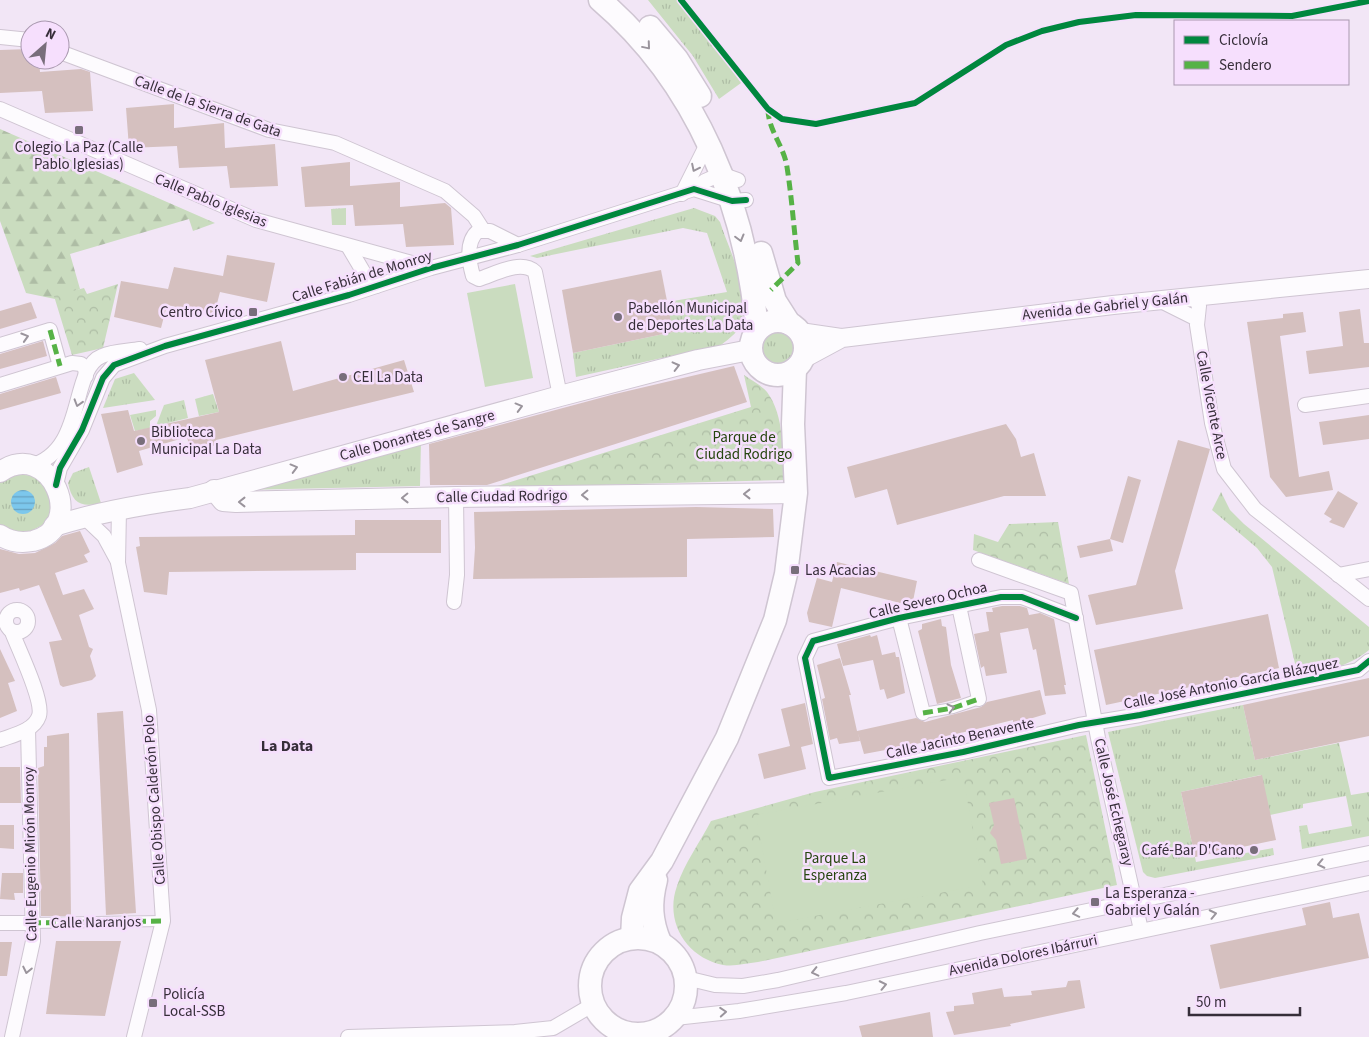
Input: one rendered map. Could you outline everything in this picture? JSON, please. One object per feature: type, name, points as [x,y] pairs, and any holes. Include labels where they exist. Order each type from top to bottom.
[{"type":"main road","points":[[600,0],[628,25],[653,54],[678,89],[734,189],[775,301],[794,328],[805,350],[799,364],[793,424],[796,494],[786,574],[775,620],[726,738],[662,861],[640,891],[633,918],[632,938]]},
{"type":"main road","points":[[622,0],[649,26],[677,59],[721,135],[753,284],[753,362],[765,372],[773,375],[789,374],[799,364]]},
{"type":"main road","points":[[754,340],[774,321],[794,328]]},
{"type":"main road","name":"Calle Donantes de Sangre","points":[[1,537],[14,542],[36,540],[54,526],[84,517],[190,498],[698,360],[754,340]]},
{"type":"main road","points":[[773,375],[793,424]]},
{"type":"main road","points":[[0,472],[15,465],[30,466],[48,474],[56,485],[61,505],[54,526]]},
{"type":"main road","name":"Calle Ciudad Rodrigo","points":[[214,490],[223,501],[236,502],[456,496],[796,494]]},
{"type":"main road","points":[[61,505],[71,512],[84,517]]},
{"type":"main road","points":[[660,942],[653,926],[651,903],[662,861]]},
{"type":"main road","points":[[632,938],[646,938],[660,942],[672,951],[681,963],[686,978],[686,992],[682,1006],[674,1018],[664,1027],[644,1033],[603,1031],[600,1016],[590,990],[591,975],[596,961],[606,950],[618,942],[632,938]]},
{"type":"street","points":[[0,37],[20,39]]},
{"type":"street","name":"Calle de la Sierra de Gata","points":[[70,56],[269,130],[335,143],[445,191],[474,216],[483,230]]},
{"type":"street","name":"Calle Pablo Iglesias","points":[[0,109],[241,215],[430,268]]},
{"type":"street","points":[[708,142],[688,191],[734,189]]},
{"type":"street","name":"Calle Fabián de Monroy","points":[[56,485],[60,468],[82,430],[103,378],[109,368],[165,346],[349,295],[430,268],[518,245],[688,191],[705,181],[734,189]]},
{"type":"street","points":[[518,245],[483,230],[474,235],[468,258],[473,276],[479,279],[517,267],[528,268],[535,272],[560,396]]},
{"type":"street","points":[[348,246],[367,278],[382,284],[392,273],[392,266],[385,256]]},
{"type":"street","points":[[349,295],[361,266]]},
{"type":"street","name":"Avenida de Gabriel y Galán","points":[[794,328],[842,338],[1158,300],[1369,278]]},
{"type":"street","points":[[1158,300],[1196,320],[1222,293]]},
{"type":"street","name":"Calle Vicente Arce","points":[[1194,296],[1191,307],[1196,320],[1212,424],[1224,468],[1255,509],[1369,599]]},
{"type":"street","points":[[0,345],[50,330],[60,366]]},
{"type":"street","name":"Avenida de Gabriel y Galán","points":[[799,364],[842,338]]},
{"type":"street","name":"Calle Fabián de Monroy","points":[[30,466],[47,460],[58,449],[71,424],[91,365],[101,356],[165,346]]},
{"type":"street","points":[[0,385],[72,363],[81,364],[85,368],[86,376]]},
{"type":"street","points":[[1305,405],[1369,396]]},
{"type":"street","points":[[454,602],[457,576],[456,496]]},
{"type":"street","name":"Calle Obispo Calderón Polo","points":[[119,510],[118,563],[149,710],[163,921],[134,1037]]},
{"type":"street","name":"Calle Obispo Calderón Polo","points":[[84,517],[104,536],[118,563]]},
{"type":"street","name":"Calle José Echegaray","points":[[979,560],[1071,593],[1096,722],[1142,930]]},
{"type":"street","points":[[1338,575],[1369,569]]},
{"type":"street","name":"Calle Severo Ochoa","points":[[829,778],[805,658],[813,641],[899,618],[1001,597],[1022,597],[1076,618]]},
{"type":"street","points":[[899,618],[924,714],[954,708],[979,699],[959,606]]},
{"type":"street","points":[[0,740],[28,729],[39,717],[39,704],[12,632]]},
{"type":"street","name":"Calle José Antonio García Blázquez","points":[[1096,722],[1358,670],[1369,662]]},
{"type":"street","name":"Calle Jacinto Benavente","points":[[829,778],[1096,722]]},
{"type":"street","name":"Calle Eugenio Mirón Monroy","points":[[12,1037],[33,941],[31,923],[28,729]]},
{"type":"street","name":"Avenida Dolores Ibárruri","points":[[686,978],[715,984],[743,986],[769,982],[980,933],[1369,853]]},
{"type":"street","name":"Avenida Dolores Ibárruri","points":[[674,1018],[739,1011],[846,993],[1369,883]]},
{"type":"street","name":"Calle Naranjos","points":[[0,923],[163,921]]},
{"type":"street","points":[[348,1037],[519,1034],[553,1028],[594,1004]]},
{"type":"green space","points":[[648,0],[678,0],[741,83],[719,99],[693,56]]},
{"type":"green space","points":[[0,129],[215,223],[193,231],[189,219],[70,254],[80,289],[55,299],[26,293],[0,221]]},
{"type":"green space","points":[[346,208],[346,225],[332,225],[331,209]]},
{"type":"green space","points":[[694,208],[715,216],[720,222],[744,296],[745,308],[740,327],[721,345],[576,377],[573,353],[673,332],[667,302],[727,292],[707,233],[683,228],[537,258],[530,256]]},
{"type":"green space","points":[[118,284],[103,348],[72,355],[54,296],[84,288],[87,294]]},
{"type":"green space","points":[[515,284],[533,378],[485,387],[467,293]]},
{"type":"green space","points":[[778,327],[790,331],[796,337],[800,349],[796,361],[790,367],[778,371],[766,367],[760,361],[756,349],[760,337],[766,331]]},
{"type":"green space","points":[[134,373],[155,400],[103,408],[115,379]]},
{"type":"green space","name":"Parque de Ciudad Rodrigo","points":[[744,375],[767,392],[777,412],[780,423],[784,480],[491,488],[751,407]]},
{"type":"green space","points":[[213,394],[219,412],[199,416],[195,399]]},
{"type":"green space","points":[[184,400],[188,418],[156,426],[164,405]]},
{"type":"green space","points":[[156,410],[156,416],[150,421],[150,428],[135,431],[130,415]]},
{"type":"green space","points":[[421,440],[420,486],[247,490]]},
{"type":"green space","points":[[89,467],[101,503],[88,505],[75,499],[68,483],[73,473]]},
{"type":"green space","points":[[10,474],[39,476],[54,503],[47,522],[35,529],[24,532],[13,531],[0,524],[0,481]]},
{"type":"green space","points":[[1221,492],[1230,510],[1244,524],[1369,627],[1369,650],[1353,661],[1326,670],[1298,676],[1272,567],[1257,548],[1212,510]]},
{"type":"green space","points":[[1058,522],[1069,584],[973,550],[974,534],[998,542],[1009,524]]},
{"type":"green space","points":[[1243,705],[1255,760],[1339,743],[1351,795],[1369,792],[1369,836],[1302,849],[1299,826],[1307,825],[1309,834],[1352,826],[1346,796],[1303,804],[1303,808],[1270,815],[1261,775],[1181,792],[1196,862],[1273,848],[1274,855],[1155,878],[1147,876],[1143,872],[1108,732]]},
{"type":"green space","name":"Parque La Esperanza","points":[[1086,735],[1117,885],[758,962],[736,965],[723,965],[699,955],[689,946],[676,925],[674,899],[677,886],[688,861],[711,821],[815,792]]},
{"type":"green space","points":[[963,777],[983,885],[776,923],[756,815]]},
{"type":"water","points":[[23,490],[31,494],[35,502],[31,510],[23,514],[15,510],[11,502],[15,494]]},
{"type":"building","points":[[20,49],[20,70],[40,70],[40,72],[81,69],[90,72],[93,111],[45,113],[42,91],[0,93],[0,50]]},
{"type":"building","points":[[174,104],[174,128],[224,123],[225,148],[275,144],[278,186],[230,188],[227,166],[179,168],[177,146],[129,148],[126,108]]},
{"type":"building","points":[[350,162],[350,186],[400,182],[400,207],[445,203],[451,208],[454,245],[406,247],[403,224],[355,226],[353,205],[305,207],[301,167]]},
{"type":"building","points":[[227,255],[275,263],[267,302],[220,292],[214,315],[167,305],[161,328],[114,317],[121,281],[168,289],[174,267],[223,276]]},
{"type":"building","name":"Pabellón Municipal de Deportes La Data","points":[[661,270],[673,332],[573,353],[562,290]]},
{"type":"building","points":[[31,302],[37,318],[0,329],[0,311]]},
{"type":"building","points":[[1360,309],[1364,343],[1369,343],[1369,367],[1309,374],[1306,351],[1343,346],[1339,312]]},
{"type":"building","points":[[1303,312],[1306,332],[1280,336],[1299,477],[1329,471],[1333,490],[1286,497],[1270,477],[1247,322],[1283,318],[1283,314]]},
{"type":"building","points":[[43,341],[47,356],[0,369],[0,354]]},
{"type":"building","points":[[281,341],[293,391],[404,360],[414,392],[216,440],[216,445],[191,452],[187,437],[139,451],[143,465],[117,473],[101,414],[128,410],[134,431],[219,412],[205,360]]},
{"type":"building","points":[[734,366],[747,402],[487,485],[430,485],[429,444],[615,394]]},
{"type":"building","points":[[56,377],[61,393],[0,410],[0,394]]},
{"type":"building","points":[[1369,415],[1369,439],[1323,445],[1319,422]]},
{"type":"building","points":[[1006,424],[1016,439],[1021,457],[1034,453],[1046,496],[1004,496],[897,525],[887,489],[855,498],[847,467]]},
{"type":"building","points":[[1178,440],[1210,449],[1175,571],[1183,609],[1096,625],[1088,595],[1136,585]]},
{"type":"building","points":[[1128,476],[1141,480],[1123,543],[1110,539]]},
{"type":"building","points":[[1338,491],[1358,503],[1344,528],[1329,522],[1332,519],[1324,514]]},
{"type":"building","points":[[696,507],[773,509],[774,537],[687,539],[687,577],[473,579],[475,548],[474,512]]},
{"type":"building","points":[[355,520],[441,520],[441,553],[356,553],[356,570],[169,572],[167,595],[144,592],[136,547],[140,546],[139,537],[355,535]]},
{"type":"building","points":[[80,531],[90,552],[84,555],[88,562],[55,573],[63,595],[84,589],[94,609],[79,615],[89,647],[93,649],[90,656],[96,676],[92,680],[63,687],[60,685],[49,642],[62,640],[39,585],[20,591],[19,588],[0,593],[0,549],[19,554],[35,553],[55,543],[62,536]]},
{"type":"building","points":[[1110,539],[1113,551],[1080,558],[1077,546]]},
{"type":"building","points":[[837,562],[917,581],[912,606],[841,588],[832,627],[809,622],[807,613],[817,578],[832,582]]},
{"type":"building","points":[[1020,606],[1027,608],[1029,615],[1040,613],[1054,619],[1066,694],[1045,696],[1036,649],[1033,650],[1028,628],[1000,633],[1007,673],[986,676],[984,666],[981,668],[974,634],[989,631],[986,612],[993,612],[992,608]]},
{"type":"building","points":[[1268,614],[1279,668],[1106,705],[1094,650]]},
{"type":"building","points":[[941,619],[942,626],[946,627],[951,665],[961,698],[937,704],[918,631],[922,629],[922,624]]},
{"type":"building","points":[[870,635],[871,637],[877,635],[882,655],[895,652],[896,657],[899,657],[905,693],[887,699],[884,689],[880,690],[873,660],[843,666],[837,644]]},
{"type":"building","points":[[0,649],[15,681],[8,683],[17,711],[0,718]]},
{"type":"building","points":[[840,658],[851,695],[849,695],[857,731],[916,718],[925,722],[981,707],[987,702],[1040,690],[1046,714],[1013,724],[1013,720],[912,745],[864,754],[858,733],[860,741],[839,744],[837,738],[830,740],[822,699],[825,698],[817,665]]},
{"type":"building","points":[[1369,678],[1369,736],[1255,760],[1243,705]]},
{"type":"building","points":[[805,703],[813,744],[801,747],[806,769],[764,779],[758,754],[790,746],[781,709]]},
{"type":"building","points":[[123,711],[136,913],[106,915],[97,713]]},
{"type":"building","points":[[69,733],[71,916],[41,916],[38,768],[44,766],[44,747],[47,747],[47,736]]},
{"type":"building","points":[[0,767],[20,767],[21,803],[0,803]]},
{"type":"building","points":[[1262,775],[1276,840],[1195,857],[1181,792]]},
{"type":"building","points":[[1014,798],[1027,859],[1001,864],[996,840],[990,833],[994,825],[989,803]]},
{"type":"building","points":[[0,825],[14,825],[14,849],[0,848]]},
{"type":"building","points":[[2,873],[23,873],[23,893],[14,893],[15,900],[0,899]]},
{"type":"building","points":[[1330,902],[1333,918],[1359,913],[1369,958],[1220,989],[1210,945],[1306,925],[1302,908]]},
{"type":"building","points":[[56,941],[121,941],[105,1016],[46,1014]]},
{"type":"building","points":[[0,942],[12,942],[7,976],[0,976]]},
{"type":"building","points":[[1080,980],[1085,1008],[1010,1024],[1011,1026],[954,1035],[946,1012],[954,1011],[954,1006],[974,1004],[972,993],[1002,988],[1004,997],[1032,995],[1031,991],[1066,987],[1068,981]]},
{"type":"building","points":[[930,1012],[933,1037],[862,1037],[859,1026]]},
{"type":"marked path","points":[[768,109],[771,124],[787,167],[798,263],[771,290]]},
{"type":"marked path","points":[[50,330],[60,366]]},
{"type":"marked path","points":[[923,713],[953,708],[979,699]]},
{"type":"marked path","points":[[31,923],[163,921]]},
{"type":"cycle path","points":[[681,0],[768,109],[782,119],[816,124],[915,103],[1006,45],[1042,31],[1079,22],[1136,15],[1292,16],[1369,1]]},
{"type":"cycle path","points":[[56,485],[60,468],[82,430],[103,378],[114,365],[165,346],[349,295],[431,268],[518,245],[694,189],[732,201],[746,200]]},
{"type":"cycle path","points":[[1076,618],[1022,597],[1001,597],[899,618],[813,641],[805,658],[829,778],[963,752],[1079,725],[1140,715],[1358,670],[1369,661]]},
{"type":"place","name":"Colegio La Paz (Calle Pablo Iglesias)","points":[[79,130]]},
{"type":"place","name":"Centro Cívico","points":[[253,312]]},
{"type":"place","name":"Pabellón Municipal de Deportes La Data","points":[[618,317]]},
{"type":"place","name":"CEI La Data","points":[[343,377]]},
{"type":"place","name":"Biblioteca Municipal La Data","points":[[141,441]]},
{"type":"place","name":"Las Acacias","points":[[795,570]]},
{"type":"place","name":"Café-Bar D'Cano","points":[[1254,850]]},
{"type":"place","name":"La Esperanza - Gabriel y Galán","points":[[1095,902]]},
{"type":"place","name":"Policía Local-SSB","points":[[153,1003]]},
{"type":"district","name":"La Data","points":[[287,745]]}]
